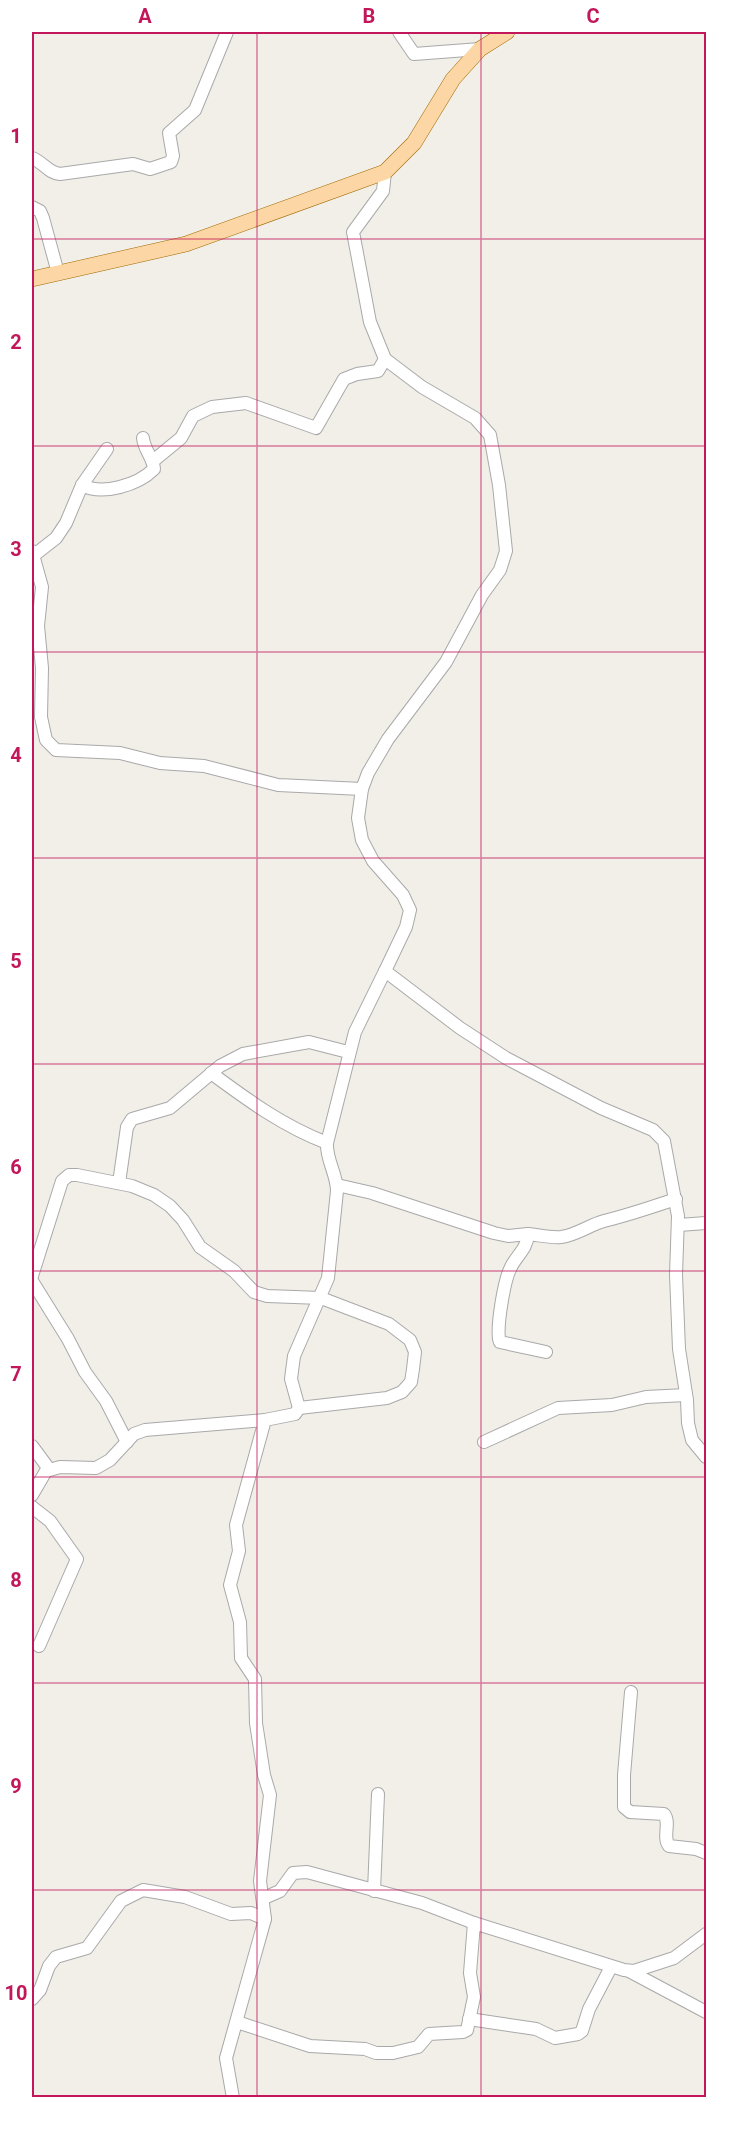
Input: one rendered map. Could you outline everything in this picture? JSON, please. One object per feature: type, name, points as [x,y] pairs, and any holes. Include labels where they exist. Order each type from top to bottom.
[{"type":"main road","points":[[32,279],[186,244],[385,172],[414,143],[447,86],[480,49],[507,32]]},
{"type":"street","points":[[32,158],[40,161],[50,172],[60,174],[133,164],[150,169],[171,162],[173,156],[169,132],[195,110],[227,32]]},
{"type":"street","points":[[399,32],[410,52],[414,54],[480,49]]},
{"type":"street","points":[[32,1495],[44,1473],[50,1469],[96,1468],[110,1460],[134,1434],[145,1430],[265,1420],[295,1414],[299,1408],[291,1379],[294,1356],[328,1278],[337,1185],[328,1156],[327,1143],[338,1107],[348,1052],[370,998],[406,927],[410,910],[403,895],[373,861],[362,840],[358,818],[362,789],[368,773],[388,739],[446,662],[482,595],[500,570],[506,551],[499,485],[486,428],[475,418],[422,387],[386,359],[369,322],[353,241],[357,224],[382,191],[385,172]]},
{"type":"street","points":[[32,207],[40,211],[43,218],[58,273]]},
{"type":"street","points":[[153,461],[181,438],[193,416],[212,407],[246,403],[316,428],[344,379],[357,374],[378,371],[386,359]]},
{"type":"street","points":[[82,485],[90,489],[121,487],[147,476],[154,469],[153,461],[144,447],[143,438]]},
{"type":"street","points":[[107,449],[82,485],[66,523],[56,538],[32,553],[42,587],[38,626],[42,668],[36,704],[44,734],[56,750],[120,753],[160,763],[204,766],[278,786],[362,789]]},
{"type":"street","points":[[385,971],[460,1028],[506,1058],[601,1108],[658,1133],[664,1141],[679,1225],[676,1275],[678,1349],[687,1395],[689,1432],[706,1457]]},
{"type":"street","points":[[119,1184],[127,1127],[132,1119],[170,1108],[211,1073],[243,1054],[309,1042],[348,1052]]},
{"type":"street","points":[[211,1073],[266,1114],[295,1131],[327,1143]]},
{"type":"street","points":[[32,1276],[62,1181],[69,1175],[77,1175],[119,1184],[154,1195],[170,1206],[200,1247],[234,1271],[254,1292],[267,1296],[321,1298],[389,1324],[405,1335],[415,1352],[411,1382],[402,1392],[387,1398],[299,1408]]},
{"type":"street","points":[[337,1185],[372,1193],[504,1235],[528,1234],[559,1237],[581,1233],[604,1221],[621,1218],[676,1199]]},
{"type":"street","points":[[679,1225],[706,1223]]},
{"type":"street","points":[[528,1234],[525,1247],[508,1273],[499,1338],[500,1342],[546,1352]]},
{"type":"street","points":[[32,1281],[68,1339],[85,1372],[106,1401],[127,1442]]},
{"type":"street","points":[[484,1442],[558,1408],[612,1406],[646,1397],[687,1395]]},
{"type":"street","points":[[232,2097],[226,2058],[228,2043],[237,2022],[250,1965],[266,1919],[260,1881],[270,1795],[264,1775],[256,1723],[255,1679],[241,1658],[240,1622],[230,1585],[239,1551],[236,1525],[265,1420]]},
{"type":"street","points":[[32,1446],[50,1469]]},
{"type":"street","points":[[32,1508],[50,1521],[77,1559],[39,1646]]},
{"type":"street","points":[[632,1692],[624,1775],[624,1807],[630,1812],[664,1814],[667,1817],[666,1842],[669,1846],[706,1852]]},
{"type":"street","points":[[374,1891],[378,1794]]},
{"type":"street","points":[[264,1898],[280,1891],[290,1876],[297,1871],[422,1903],[474,1923],[629,1971],[706,2012]]},
{"type":"street","points":[[32,1999],[40,1990],[49,1966],[56,1957],[87,1948],[121,1901],[143,1890],[185,1897],[231,1914],[251,1913],[266,1919]]},
{"type":"street","points":[[237,2022],[310,2046],[393,2053],[418,2047],[429,2034],[463,2032],[467,2030],[474,1997],[470,1973],[474,1923]]},
{"type":"street","points":[[629,1971],[678,1955],[706,1934]]},
{"type":"street","points":[[469,2019],[536,2029],[555,2038],[578,2034],[582,2031],[589,2009],[611,1967]]}]
